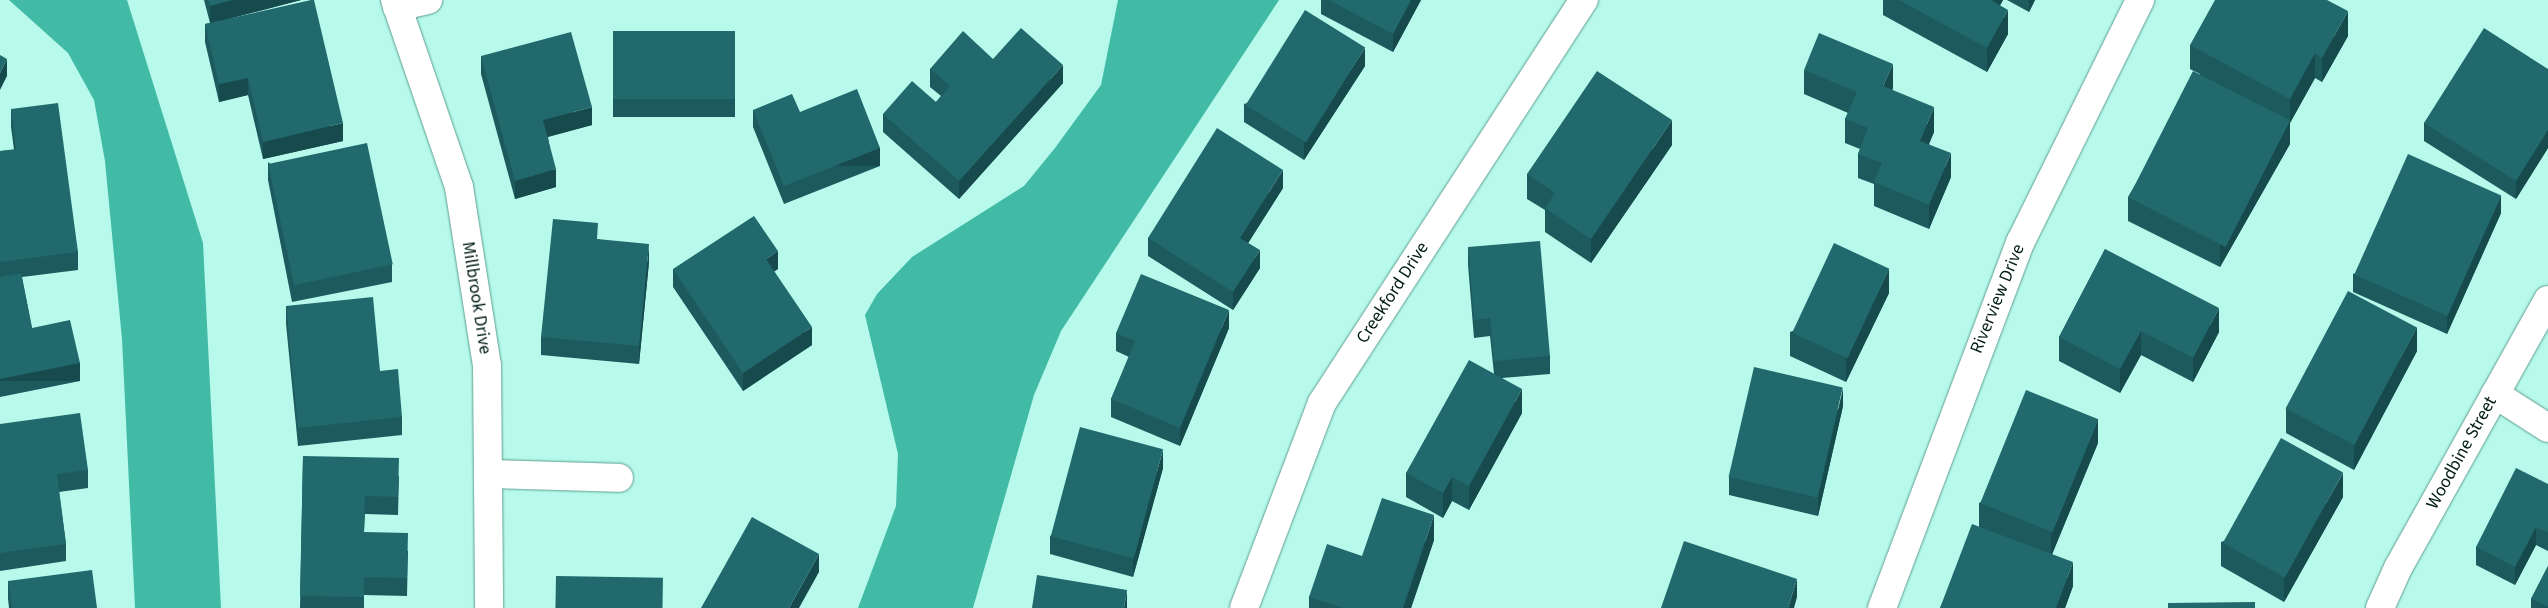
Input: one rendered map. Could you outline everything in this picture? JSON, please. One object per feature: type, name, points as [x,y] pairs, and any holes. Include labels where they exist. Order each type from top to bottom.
[{"type":"street","points":[[396,3],[428,0]]},
{"type":"street","name":"Creekford Drive","points":[[1244,608],[1322,402],[1584,0]]},
{"type":"street","name":"Riverview Drive","points":[[1882,608],[2021,241],[2140,0]]},
{"type":"street","name":"Millbrook Drive","points":[[396,3],[459,187],[487,365],[489,608]]},
{"type":"street","name":"Woodbine Street","points":[[2380,608],[2495,394],[2548,300]]},
{"type":"street","points":[[2495,394],[2548,428]]},
{"type":"street","points":[[488,474],[619,478]]},
{"type":"shaded area","points":[[9,0],[127,0],[203,243],[221,608],[135,608],[122,339],[105,161],[94,100],[68,53]]},
{"type":"shaded area","points":[[1118,0],[1279,0],[1061,331],[1034,395],[973,608],[858,608],[896,506],[898,454],[865,315],[877,294],[912,257],[1024,186],[1055,148],[1101,85]]},
{"type":"building","points":[[208,0],[232,0],[210,6]]},
{"type":"building","points":[[314,0],[343,123],[263,142],[248,78],[219,84],[205,24]]},
{"type":"building","points":[[1329,0],[1411,0],[1393,34]]},
{"type":"building","points":[[1899,0],[1991,0],[2008,10],[1987,48]]},
{"type":"building","points":[[2215,0],[2327,0],[2348,11],[2322,58],[2315,53],[2290,99],[2190,45]]},
{"type":"building","points":[[1305,10],[1365,48],[1306,143],[1246,105]]},
{"type":"building","points":[[1021,28],[1063,65],[959,181],[883,114],[912,81],[936,102],[950,86],[930,69],[963,31],[993,59]]},
{"type":"building","points":[[2484,28],[2548,69],[2548,130],[2516,181],[2424,123]]},
{"type":"building","points":[[613,31],[735,31],[735,99],[613,99]]},
{"type":"building","points":[[571,32],[592,107],[543,120],[556,169],[515,181],[481,56]]},
{"type":"building","points":[[1819,33],[1893,64],[1883,86],[1934,107],[1920,141],[1951,153],[1929,205],[1874,182],[1882,163],[1858,154],[1868,128],[1845,119],[1857,92],[1804,70]]},
{"type":"building","points":[[0,55],[7,59],[0,73]]},
{"type":"building","points":[[1597,71],[1672,120],[1591,239],[1545,208],[1555,193],[1527,174]]},
{"type":"building","points":[[2193,71],[2290,120],[2226,247],[2129,198]]},
{"type":"building","points":[[857,89],[880,148],[784,186],[753,110],[792,94],[800,112]]},
{"type":"building","points":[[58,103],[78,252],[0,262],[0,151],[16,149],[11,109]]},
{"type":"building","points":[[1217,128],[1283,170],[1240,238],[1260,250],[1233,292],[1148,238]]},
{"type":"building","points":[[367,143],[393,264],[294,285],[268,164]]},
{"type":"building","points":[[2408,154],[2501,195],[2447,316],[2354,275]]},
{"type":"building","points":[[754,216],[778,251],[766,259],[812,327],[743,373],[673,269]]},
{"type":"building","points":[[553,219],[598,223],[597,239],[649,244],[639,346],[541,337]]},
{"type":"building","points":[[1540,241],[1550,356],[1494,361],[1490,318],[1474,320],[1468,247]]},
{"type":"building","points":[[1834,243],[1889,269],[1847,359],[1792,333]]},
{"type":"building","points":[[2105,249],[2219,308],[2193,358],[2141,331],[2120,369],[2059,337]]},
{"type":"building","points":[[21,273],[32,328],[70,320],[80,363],[0,379],[0,277]]},
{"type":"building","points":[[1141,274],[1229,310],[1180,428],[1111,399],[1135,341],[1116,333]]},
{"type":"building","points":[[2348,291],[2417,328],[2354,445],[2286,408]]},
{"type":"building","points":[[373,297],[380,371],[398,369],[402,417],[298,428],[286,306]]},
{"type":"building","points":[[1469,360],[1522,389],[1469,486],[1452,477],[1443,493],[1406,473]]},
{"type":"building","points":[[1754,367],[1843,387],[1817,498],[1729,477]]},
{"type":"building","points":[[2026,390],[2098,419],[2053,532],[1980,503]]},
{"type":"building","points":[[80,413],[88,470],[57,474],[66,544],[0,553],[0,424]]},
{"type":"building","points":[[1080,427],[1163,449],[1134,558],[1051,536]]},
{"type":"building","points":[[2281,438],[2343,472],[2285,577],[2223,543]]},
{"type":"building","points":[[303,456],[399,458],[398,497],[365,496],[364,532],[408,533],[407,578],[364,577],[364,597],[300,596]]},
{"type":"building","points":[[2516,468],[2548,484],[2548,533],[2536,527],[2515,567],[2476,547]]},
{"type":"building","points":[[1382,498],[1434,515],[1403,608],[1343,608],[1309,597],[1327,544],[1362,556]]},
{"type":"building","points":[[752,517],[819,554],[789,608],[701,608]]},
{"type":"building","points":[[1972,524],[2073,562],[2056,608],[1940,608]]},
{"type":"building","points":[[1684,541],[1797,579],[1788,608],[1661,608]]},
{"type":"building","points":[[2548,566],[2548,607],[2531,599]]},
{"type":"building","points":[[92,570],[97,608],[12,608],[8,581]]},
{"type":"building","points":[[1037,575],[1127,590],[1124,608],[1032,608]]},
{"type":"building","points":[[556,576],[663,578],[662,608],[555,608]]},
{"type":"building","points":[[2255,602],[2255,608],[2168,608],[2168,603]]}]
